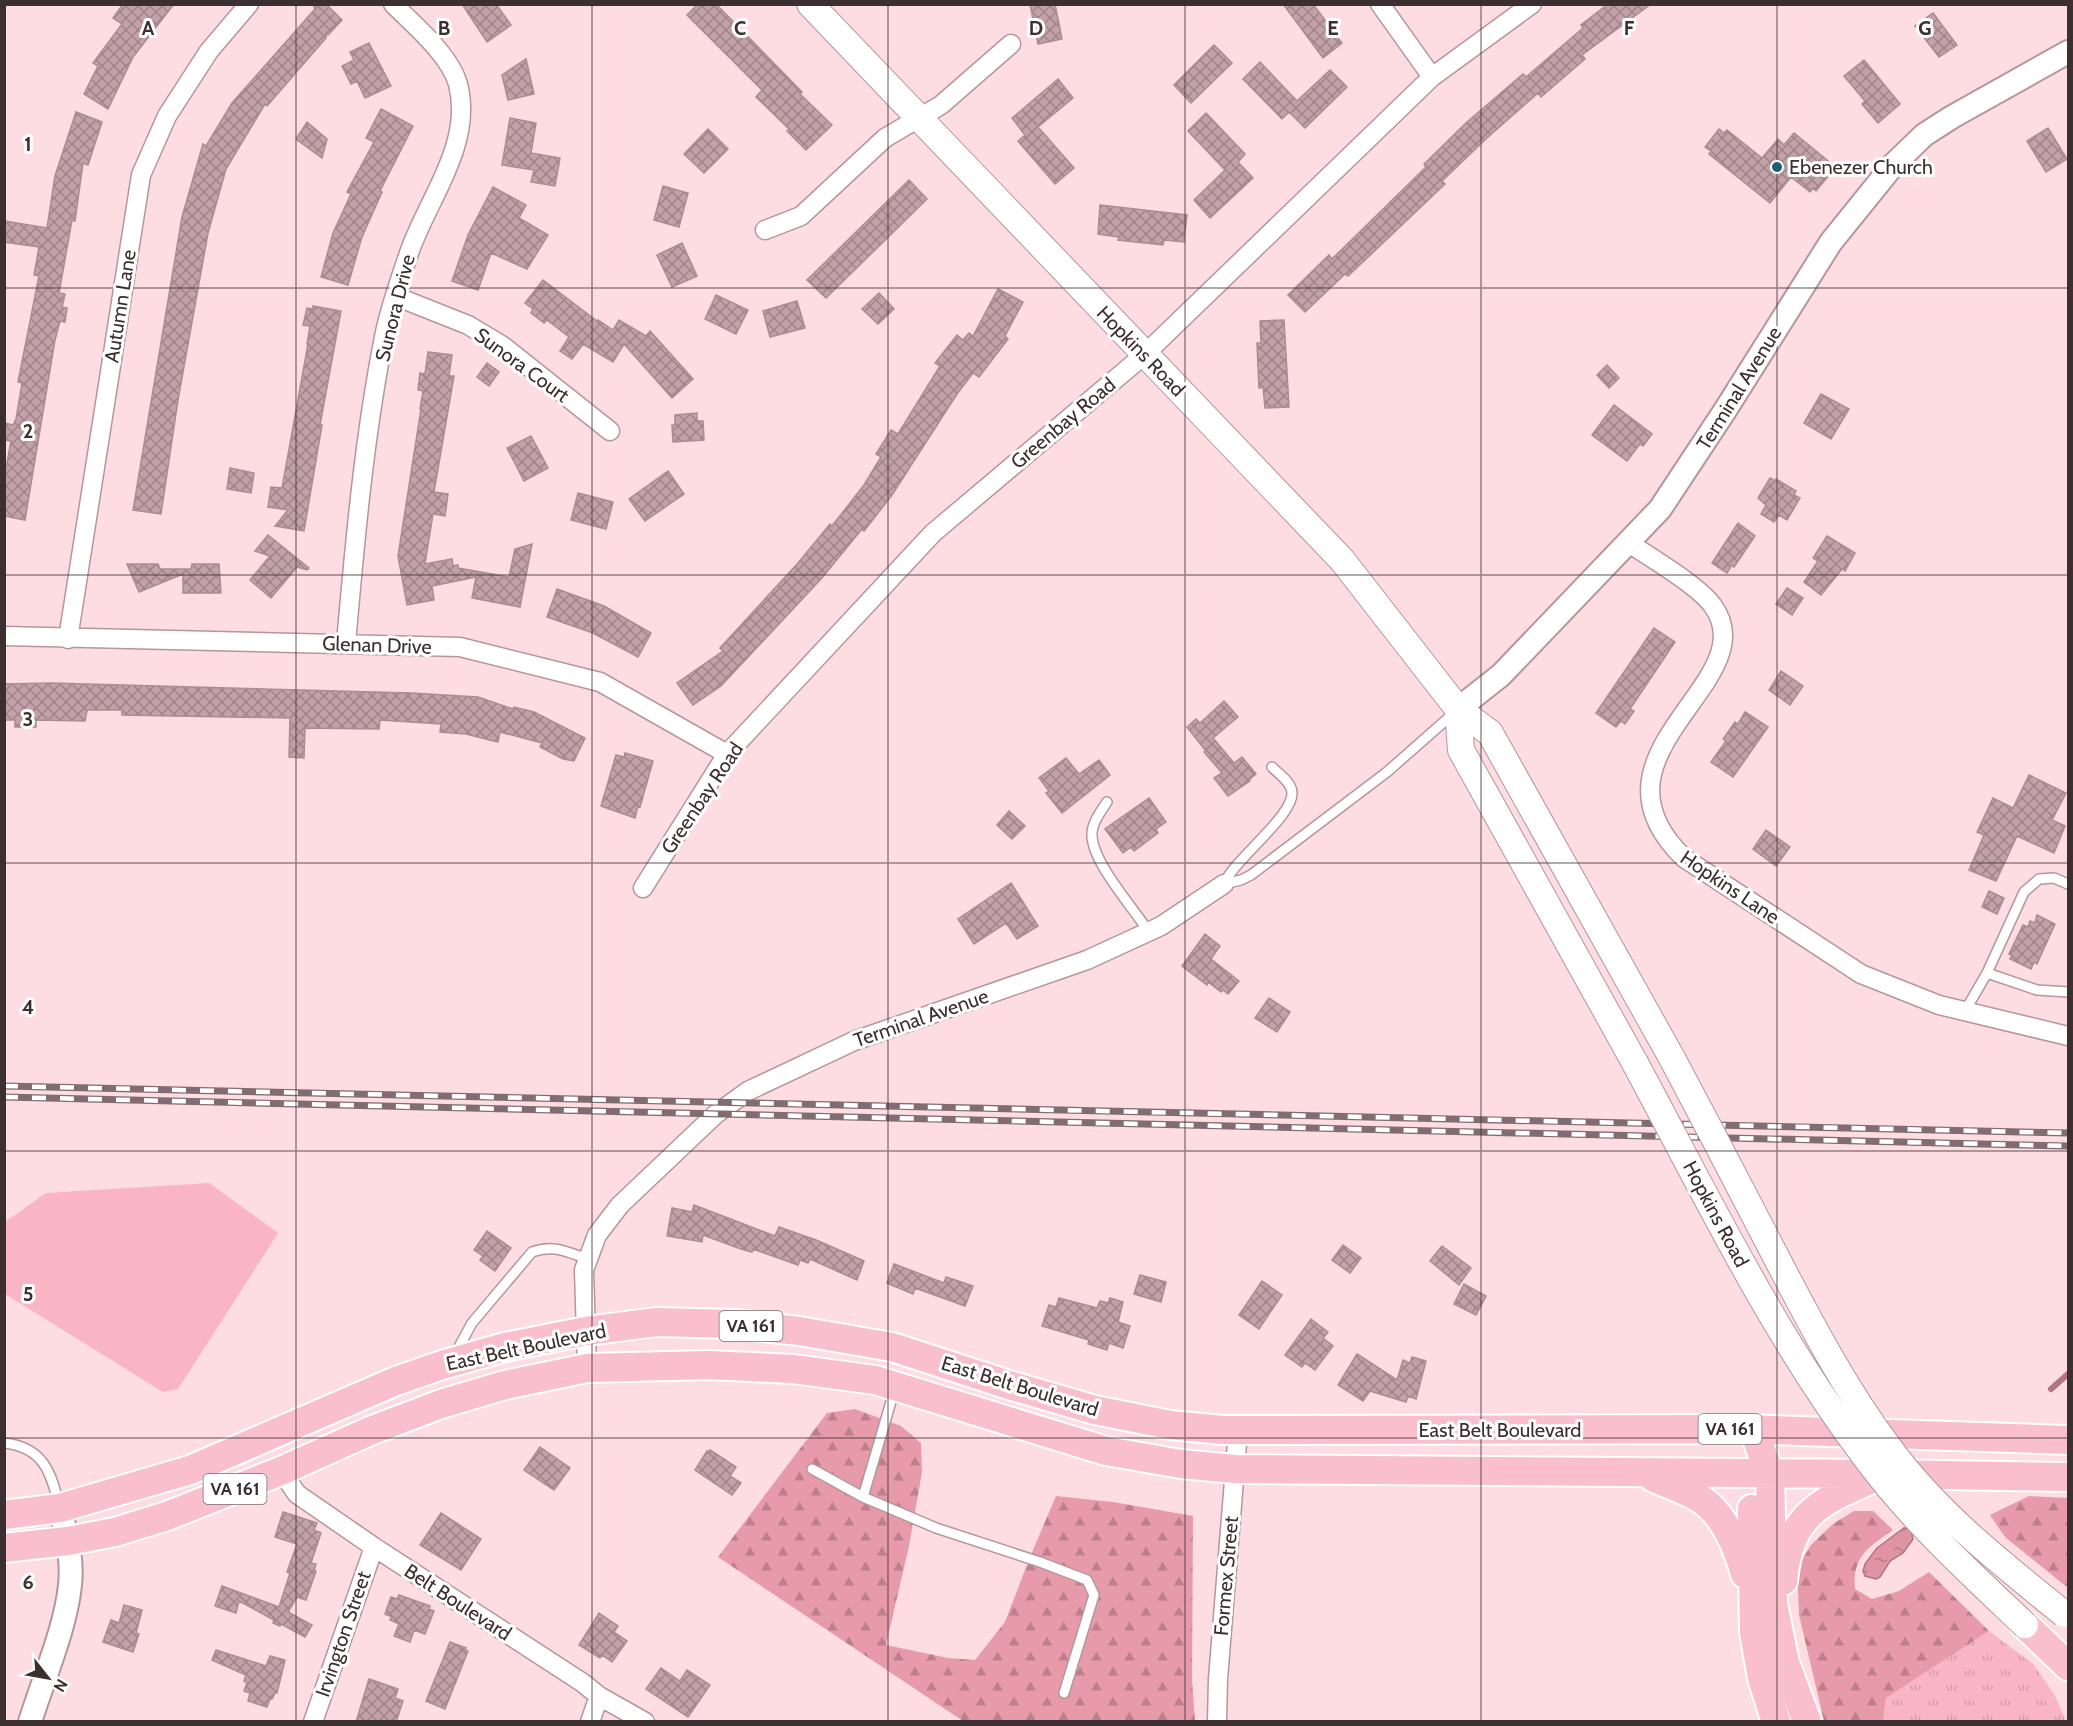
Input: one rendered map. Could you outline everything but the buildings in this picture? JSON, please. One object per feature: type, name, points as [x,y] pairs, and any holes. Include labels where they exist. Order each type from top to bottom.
[{"type":"main road","name":"Hopkins Road","points":[[810,4],[1342,560],[1458,710],[1490,733],[1673,1060],[1810,1322],[1853,1395],[1890,1449],[1925,1491],[1997,1560],[2066,1616]]},
{"type":"main road","name":"Hopkins Road","points":[[1458,710],[1461,750],[1635,1063],[1776,1325],[1821,1396],[1866,1459],[1913,1516],[2025,1625],[2068,1655]]},
{"type":"main road","name":"East Belt Boulevard","points":[[4,1515],[60,1508],[189,1470],[396,1381],[451,1362],[505,1347],[586,1331],[657,1322],[735,1324],[799,1331],[892,1347],[1095,1410],[1170,1425],[1238,1431],[1754,1429],[2068,1440]]},
{"type":"main road","name":"East Belt Boulevard","points":[[4,1548],[68,1541],[115,1532],[167,1516],[281,1471],[370,1431],[441,1404],[505,1385],[587,1368],[709,1365],[793,1369],[875,1380],[1106,1451],[1182,1464],[1235,1469],[1885,1474],[2068,1478]]},
{"type":"main road","points":[[1754,1429],[1773,1604],[1785,1662],[1807,1722]]},
{"type":"main road","points":[[1641,1473],[1698,1497],[1716,1514],[1739,1553],[1752,1609],[1762,1678],[1776,1722]]},
{"type":"main road","points":[[1752,1609],[1760,1474]]},
{"type":"main road","points":[[1779,1630],[1785,1560],[1801,1525],[1810,1513],[1830,1497],[1885,1474]]},
{"type":"main road","points":[[2025,1625],[2068,1666]]},
{"type":"street","name":"Autumn Lane","points":[[68,639],[141,175],[167,116],[209,51],[249,4]]},
{"type":"street","name":"Sunora Drive","points":[[346,643],[358,500],[384,336],[413,240],[456,147],[461,115],[458,84],[439,50],[393,4]]},
{"type":"street","points":[[1380,4],[1432,77]]},
{"type":"street","name":"Greenbay Road","points":[[643,888],[727,754],[933,533],[1144,355],[1432,77],[1532,4]]},
{"type":"street","points":[[765,230],[801,216],[885,138],[948,99],[1011,44]]},
{"type":"street","name":"Terminal Avenue","points":[[1458,710],[1501,675],[1660,510],[1831,242],[1894,164],[1924,135],[2068,52]]},
{"type":"street","name":"Sunora Court","points":[[395,296],[468,325],[503,346],[610,431]]},
{"type":"street","name":"Hopkins Lane","points":[[1629,543],[1701,593],[1714,606],[1722,622],[1724,642],[1715,666],[1663,747],[1651,771],[1648,794],[1651,809],[1669,844],[1684,858],[1861,974],[1939,1005],[2068,1036]]},
{"type":"street","name":"Glenan Drive","points":[[4,636],[460,647],[600,682],[727,754]]},
{"type":"street","name":"Terminal Avenue","points":[[587,1368],[584,1270],[597,1235],[620,1205],[716,1114],[748,1091],[854,1041],[1087,960],[1149,932],[1224,884]]},
{"type":"street","name":"Formex Street","points":[[1217,1722],[1218,1679],[1238,1431]]},
{"type":"street","name":"Belt Boulevard","points":[[281,1471],[297,1494],[583,1683],[599,1696],[645,1722]]},
{"type":"street","points":[[30,1722],[65,1612],[71,1571],[68,1541],[60,1508]]},
{"type":"street","name":"Irvington Street","points":[[313,1722],[374,1547]]},
{"type":"street","points":[[590,1722],[599,1696]]},
{"type":"lane","name":"Terminal Avenue","points":[[1224,884],[1251,875],[1387,772],[1458,710]]},
{"type":"lane","points":[[1224,884],[1230,871],[1263,837],[1291,801],[1292,789],[1285,778],[1272,767]]},
{"type":"lane","points":[[1107,802],[1096,820],[1092,835],[1099,858],[1110,878],[1149,932]]},
{"type":"lane","points":[[1965,1011],[1987,973],[2024,892],[2039,879],[2054,878],[2068,884]]},
{"type":"lane","points":[[1987,973],[2037,990],[2068,992]]},
{"type":"lane","points":[[451,1362],[472,1323],[532,1252],[544,1247],[556,1248],[588,1260]]},
{"type":"lane","points":[[863,1497],[896,1386]]},
{"type":"lane","points":[[4,1443],[16,1444],[30,1450],[42,1461],[55,1486],[60,1508]]},
{"type":"lane","points":[[812,1469],[863,1497],[936,1528],[1087,1580],[1094,1595],[1064,1693]]},
{"type":"green space","points":[[209,1183],[278,1233],[178,1389],[163,1392],[5,1294],[5,1222],[46,1193]]},
{"type":"green space","points":[[855,1409],[901,1426],[921,1443],[922,1472],[909,1546],[886,1645],[948,1658],[975,1660],[1005,1622],[1056,1496],[1113,1502],[1193,1516],[1192,1680],[1195,1721],[963,1721],[718,1557],[827,1413]]},
{"type":"green space","points":[[2029,1496],[2068,1498],[2068,1588],[2005,1537],[1990,1515]]},
{"type":"green space","points":[[1854,1511],[1873,1511],[1893,1530],[1870,1547],[1859,1560],[1856,1568],[1855,1589],[1872,1599],[1899,1591],[1929,1572],[1989,1631],[1886,1698],[1883,1721],[1824,1721],[1799,1615],[1797,1568],[1811,1545],[1833,1524]]},
{"type":"green space","points":[[1989,1631],[2033,1664],[2054,1694],[2066,1721],[1883,1722],[1886,1698]]},
{"type":"water","points":[[1904,1528],[1911,1531],[1913,1539],[1903,1553],[1890,1561],[1880,1577],[1876,1579],[1865,1576],[1863,1571],[1865,1564],[1877,1548]]},
{"type":"waterway","points":[[2051,1389],[2068,1374]]},
{"type":"railway","points":[[4,1086],[2068,1133]]},
{"type":"railway","points":[[4,1097],[2068,1146]]},
{"type":"place","name":"Ebenezer Church","points":[[1777,167]]}]
